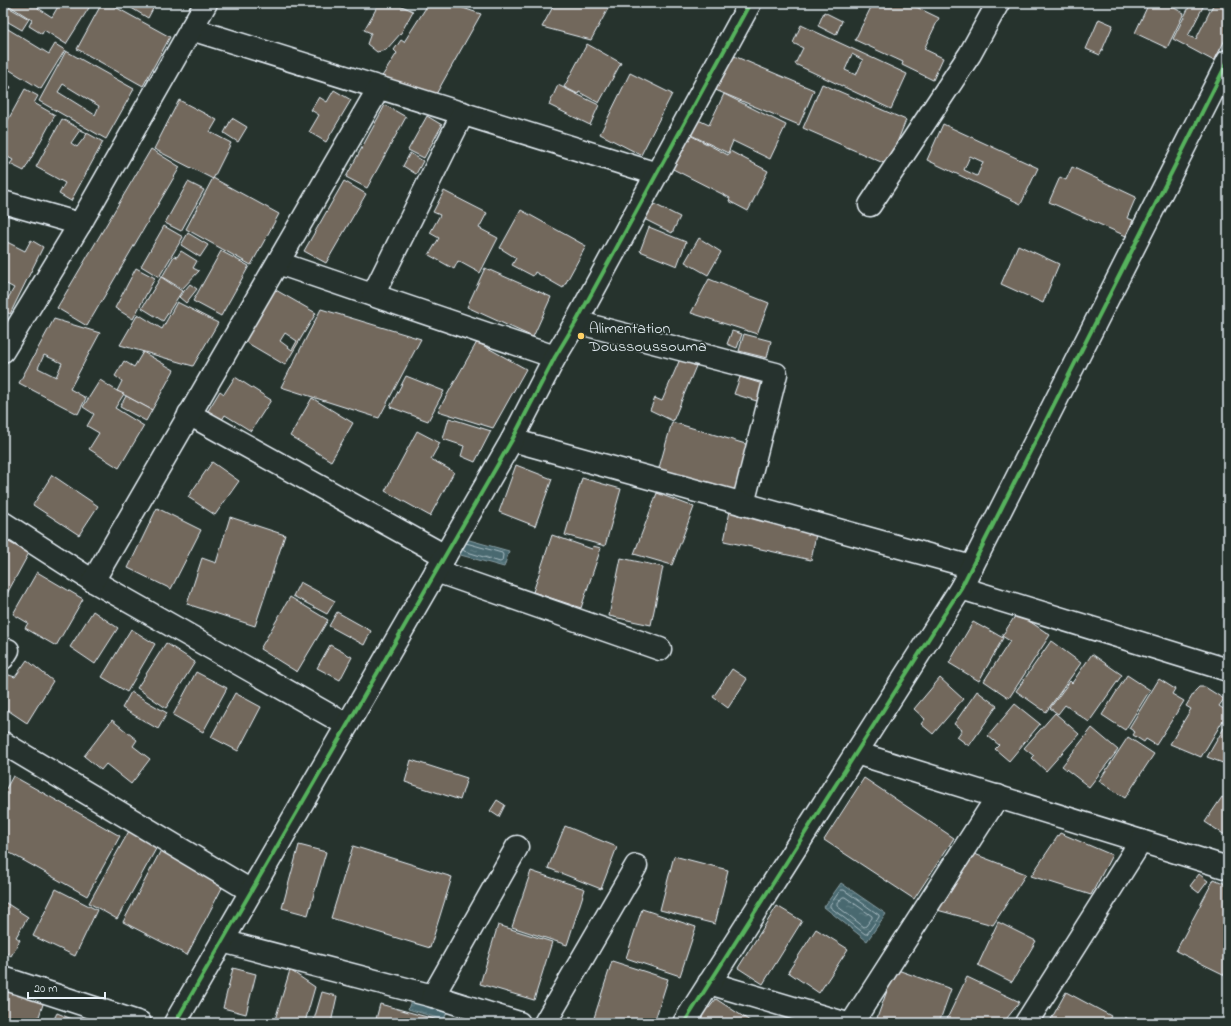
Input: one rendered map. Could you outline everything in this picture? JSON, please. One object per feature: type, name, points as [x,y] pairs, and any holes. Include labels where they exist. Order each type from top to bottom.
[{"type":"street","points":[[3,352],[80,224],[206,3]]},
{"type":"street","points":[[175,1023],[512,440],[555,357],[576,322],[750,3]]},
{"type":"street","points":[[870,205],[970,54],[998,3]]},
{"type":"street","points":[[191,29],[657,174]]},
{"type":"street","points":[[684,1023],[961,588],[1228,61]]},
{"type":"street","points":[[93,581],[379,88]]},
{"type":"street","points":[[372,295],[463,113]]},
{"type":"street","points":[[3,202],[80,224]]},
{"type":"street","points":[[278,263],[555,357]]},
{"type":"street","points":[[576,322],[776,374],[743,504]]},
{"type":"street","points":[[189,414],[440,564],[660,649]]},
{"type":"street","points":[[512,440],[972,567]]},
{"type":"street","points":[[3,523],[93,581],[347,725]]},
{"type":"street","points":[[961,588],[1228,670]]},
{"type":"street","points":[[3,743],[251,891]]},
{"type":"street","points":[[856,753],[1228,868]]},
{"type":"street","points":[[852,1023],[998,796]]},
{"type":"street","points":[[1026,1023],[1141,841]]},
{"type":"street","points":[[433,996],[517,847]]},
{"type":"street","points":[[544,1023],[636,866]]},
{"type":"street","points":[[222,941],[433,996],[519,1023]]},
{"type":"street","points":[[3,978],[140,1023]]},
{"type":"street","points":[[709,983],[844,1023]]},
{"type":"water","points":[[462,538],[509,551],[504,567],[457,554]]},
{"type":"water","points":[[841,883],[886,914],[867,941],[824,907]]},
{"type":"water","points":[[413,995],[449,1005],[444,1020],[408,1009]]},
{"type":"building","points":[[5,3],[41,3],[38,8],[52,17],[60,3],[92,3],[66,44],[44,30],[42,34],[29,26],[32,20]]},
{"type":"building","points":[[102,3],[108,3],[170,37],[143,86],[77,49]]},
{"type":"building","points":[[123,3],[156,3],[148,18]]},
{"type":"building","points":[[378,3],[395,3],[413,11],[401,33],[386,50],[377,52],[367,44],[371,33],[364,30]]},
{"type":"building","points":[[429,3],[448,3],[481,14],[435,96],[379,81],[397,53],[394,50],[401,40],[404,42]]},
{"type":"building","points":[[555,3],[603,3],[610,5],[591,40],[542,27]]},
{"type":"building","points":[[873,3],[908,3],[939,18],[924,49],[943,58],[933,80],[902,65],[903,62],[855,40]]},
{"type":"building","points":[[1149,3],[1164,3],[1184,13],[1167,48],[1135,33]]},
{"type":"building","points":[[1191,3],[1205,3],[1188,36],[1196,39],[1214,3],[1228,3],[1228,34],[1214,61],[1173,39]]},
{"type":"building","points":[[8,7],[29,19],[22,30],[3,19],[3,15]]},
{"type":"building","points":[[824,12],[842,21],[836,35],[818,26]]},
{"type":"building","points":[[1099,19],[1113,25],[1100,55],[1086,49]]},
{"type":"building","points":[[801,25],[907,74],[891,109],[795,64],[803,48],[793,43]],"holes":[[[852,54],[863,60],[856,75],[845,70]]]},
{"type":"building","points":[[3,26],[49,54],[55,44],[65,50],[41,89],[3,66]]},
{"type":"building","points":[[587,44],[621,63],[599,103],[579,92],[578,94],[564,87]]},
{"type":"building","points":[[66,51],[134,89],[106,139],[39,101]],"holes":[[[63,84],[99,106],[95,115],[58,92]]]},
{"type":"building","points":[[727,53],[814,90],[799,125],[713,89]]},
{"type":"building","points":[[630,73],[672,94],[641,155],[600,134]]},
{"type":"building","points":[[3,82],[11,87],[3,99]]},
{"type":"building","points":[[822,84],[906,120],[888,165],[803,128]]},
{"type":"building","points":[[558,85],[599,105],[590,125],[549,105]]},
{"type":"building","points":[[25,89],[38,96],[34,103],[55,115],[24,171],[10,164],[13,160],[3,154],[3,129]]},
{"type":"building","points":[[334,90],[351,100],[326,142],[309,132],[319,115],[311,110],[319,97],[327,102]]},
{"type":"building","points":[[724,94],[786,125],[770,159],[733,141],[728,153],[689,134],[696,119],[709,125]]},
{"type":"building","points":[[179,100],[217,120],[210,132],[231,143],[213,179],[154,149]]},
{"type":"building","points":[[385,105],[406,117],[367,188],[346,177]]},
{"type":"building","points":[[427,116],[442,125],[424,158],[408,150]]},
{"type":"building","points":[[232,118],[247,127],[238,142],[224,133]]},
{"type":"building","points":[[62,119],[103,142],[71,201],[59,194],[65,183],[36,167]],"holes":[[[80,130],[87,134],[77,147],[71,143]]]},
{"type":"building","points":[[943,124],[1038,168],[1021,204],[927,160]],"holes":[[[970,156],[983,162],[977,176],[964,170]]]},
{"type":"building","points":[[686,133],[728,155],[730,151],[768,171],[748,211],[729,201],[730,198],[669,167]]},
{"type":"building","points":[[151,149],[180,167],[87,326],[57,308]]},
{"type":"building","points":[[410,153],[423,161],[416,174],[403,166]]},
{"type":"building","points":[[1072,167],[1136,197],[1127,218],[1133,220],[1126,236],[1049,202],[1060,177],[1066,180]]},
{"type":"building","points":[[213,178],[279,214],[251,265],[186,229]]},
{"type":"building","points":[[344,181],[366,194],[326,263],[304,251]]},
{"type":"building","points":[[188,182],[204,190],[181,231],[165,223]]},
{"type":"building","points":[[444,191],[487,213],[479,228],[498,238],[480,273],[458,261],[454,269],[429,255],[439,238],[430,233],[440,215],[433,212]]},
{"type":"building","points":[[646,200],[680,217],[672,233],[638,216]]},
{"type":"building","points":[[521,210],[586,246],[563,288],[535,272],[533,276],[512,265],[516,258],[500,248]]},
{"type":"building","points":[[164,226],[183,237],[159,277],[141,266]]},
{"type":"building","points":[[649,227],[686,242],[677,266],[640,251]]},
{"type":"building","points":[[188,233],[208,245],[200,257],[181,245]]},
{"type":"building","points":[[699,238],[721,252],[708,275],[685,262]]},
{"type":"building","points":[[3,240],[25,251],[31,240],[43,247],[10,314],[3,310],[3,297],[7,300],[14,288],[3,282]]},
{"type":"building","points":[[1018,245],[1059,264],[1043,303],[1001,284]]},
{"type":"building","points":[[181,251],[197,261],[193,268],[199,271],[182,289],[162,277],[174,256],[177,257]]},
{"type":"building","points":[[221,251],[249,266],[221,316],[193,301]]},
{"type":"building","points":[[136,268],[155,278],[133,319],[115,308]]},
{"type":"building","points":[[485,268],[551,297],[533,337],[467,307]]},
{"type":"building","points":[[161,277],[182,291],[163,321],[142,308]]},
{"type":"building","points":[[709,279],[769,303],[757,334],[691,313]]},
{"type":"building","points":[[190,284],[197,289],[186,303],[179,297]]},
{"type":"building","points":[[274,289],[316,313],[285,365],[244,341]],"holes":[[[285,333],[297,341],[292,350],[280,341]]]},
{"type":"building","points":[[177,302],[218,323],[193,366],[120,345],[138,314],[162,329]]},
{"type":"building","points":[[321,309],[421,339],[379,418],[281,387]]},
{"type":"building","points":[[54,319],[100,333],[70,389],[86,398],[78,414],[19,383]],"holes":[[[44,355],[62,363],[56,377],[38,368]]]},
{"type":"building","points":[[732,331],[742,334],[737,348],[727,344]]},
{"type":"building","points":[[744,334],[771,341],[767,358],[739,351]]},
{"type":"building","points":[[477,342],[526,369],[493,428],[438,411]]},
{"type":"building","points":[[143,352],[174,370],[152,410],[117,391],[122,381],[115,376],[124,361],[134,367]]},
{"type":"building","points":[[680,359],[696,366],[673,421],[650,410],[655,398],[662,401]]},
{"type":"building","points":[[406,376],[444,391],[428,421],[390,407]]},
{"type":"building","points":[[235,377],[271,400],[251,431],[225,415],[220,423],[206,414],[220,391],[224,394]]},
{"type":"building","points":[[740,377],[766,385],[760,402],[734,394]]},
{"type":"building","points":[[100,380],[124,394],[115,408],[144,426],[119,468],[89,449],[99,433],[87,426],[94,414],[83,407]]},
{"type":"building","points":[[126,396],[152,410],[146,421],[120,407]]},
{"type":"building","points":[[312,398],[353,423],[331,461],[290,436]]},
{"type":"building","points":[[449,418],[491,431],[475,462],[461,456],[464,446],[443,439]]},
{"type":"building","points":[[672,422],[749,445],[734,498],[657,475]]},
{"type":"building","points":[[417,431],[440,443],[431,459],[454,472],[430,516],[385,491]]},
{"type":"building","points":[[212,462],[239,481],[215,515],[188,497]]},
{"type":"building","points":[[516,465],[552,479],[535,526],[499,512]]},
{"type":"building","points":[[52,475],[98,506],[79,535],[33,505]]},
{"type":"building","points":[[582,478],[621,489],[605,546],[565,535]]},
{"type":"building","points":[[657,493],[694,507],[672,565],[634,554]]},
{"type":"building","points":[[157,508],[201,530],[171,589],[128,568]]},
{"type":"building","points":[[730,511],[817,529],[811,560],[724,541]]},
{"type":"building","points":[[230,517],[285,535],[255,626],[187,604],[202,558],[216,563]]},
{"type":"building","points":[[552,535],[592,549],[593,546],[601,548],[581,608],[533,592]]},
{"type":"building","points":[[3,539],[29,553],[3,601]]},
{"type":"building","points":[[621,558],[663,567],[651,625],[609,616]]},
{"type":"building","points":[[37,572],[83,599],[56,646],[25,628],[28,623],[13,614]]},
{"type":"building","points":[[300,582],[335,601],[327,614],[293,596]]},
{"type":"building","points":[[290,597],[328,620],[297,672],[260,649]]},
{"type":"building","points":[[93,611],[118,628],[95,664],[70,647]]},
{"type":"building","points":[[337,612],[371,631],[364,645],[329,626]]},
{"type":"building","points":[[1017,613],[1050,635],[1009,698],[984,681],[1010,641],[1002,636]]},
{"type":"building","points":[[973,622],[1003,638],[979,681],[949,663]]},
{"type":"building","points":[[131,629],[155,644],[127,692],[102,677]]},
{"type":"building","points":[[1051,641],[1081,663],[1046,712],[1016,691]]},
{"type":"building","points":[[166,643],[195,662],[166,708],[137,688]]},
{"type":"building","points":[[330,645],[352,657],[340,680],[317,668]]},
{"type":"building","points":[[1092,654],[1122,675],[1089,722],[1065,705],[1058,714],[1050,708],[1070,681],[1072,683]]},
{"type":"building","points":[[27,660],[53,681],[27,723],[3,707],[3,673],[15,677]]},
{"type":"building","points":[[732,669],[747,679],[728,708],[713,697]]},
{"type":"building","points":[[196,672],[227,688],[203,732],[173,715]]},
{"type":"building","points":[[1127,675],[1150,690],[1125,730],[1102,715]]},
{"type":"building","points":[[940,678],[963,699],[933,734],[921,724],[925,719],[914,709]]},
{"type":"building","points":[[1159,679],[1175,689],[1172,694],[1184,701],[1156,745],[1146,739],[1144,742],[1133,735],[1135,732],[1129,728]]},
{"type":"building","points":[[1199,687],[1205,687],[1224,699],[1219,706],[1228,712],[1201,757],[1170,744],[1191,709],[1186,706]]},
{"type":"building","points":[[977,691],[997,706],[969,746],[957,737],[962,730],[954,724]]},
{"type":"building","points":[[131,692],[167,713],[158,729],[122,708]]},
{"type":"building","points":[[235,693],[261,707],[238,751],[211,737]]},
{"type":"building","points":[[1015,704],[1040,724],[1009,761],[995,749],[999,745],[988,736]]},
{"type":"building","points":[[1055,713],[1079,734],[1046,771],[1032,758],[1034,756],[1024,748]]},
{"type":"building","points":[[112,720],[137,740],[133,746],[150,759],[131,784],[106,764],[101,770],[84,756]]},
{"type":"building","points":[[1228,721],[1228,765],[1207,757]]},
{"type":"building","points":[[1092,728],[1118,750],[1089,787],[1062,766]]},
{"type":"building","points":[[1128,737],[1154,754],[1125,798],[1099,781]]},
{"type":"building","points":[[411,760],[467,778],[460,800],[405,782]]},
{"type":"building","points":[[13,776],[120,836],[87,896],[3,849],[3,794]]},
{"type":"building","points":[[864,778],[954,838],[914,899],[824,840]]},
{"type":"building","points":[[1222,797],[1227,800],[1228,799],[1228,837],[1205,822]]},
{"type":"building","points":[[497,800],[505,805],[499,817],[490,811]]},
{"type":"building","points":[[565,826],[617,847],[601,889],[548,868]]},
{"type":"building","points":[[129,831],[157,847],[117,919],[89,903]]},
{"type":"building","points":[[1060,833],[1112,855],[1091,895],[1031,876]]},
{"type":"building","points":[[299,845],[326,852],[308,915],[282,908]]},
{"type":"building","points":[[353,846],[452,877],[430,948],[331,918]]},
{"type":"building","points":[[161,850],[224,884],[187,955],[123,922]]},
{"type":"building","points":[[972,853],[1026,874],[993,925],[937,910]]},
{"type":"building","points":[[674,856],[728,870],[715,924],[660,910]]},
{"type":"building","points":[[531,871],[585,889],[567,945],[512,927]]},
{"type":"building","points":[[1199,874],[1208,881],[1199,893],[1190,886]]},
{"type":"building","points":[[1214,879],[1228,885],[1227,976],[1176,951]]},
{"type":"building","points":[[56,889],[97,910],[75,956],[33,936]]},
{"type":"building","points":[[3,901],[28,917],[16,937],[20,940],[11,956],[3,951]]},
{"type":"building","points":[[777,906],[802,921],[763,984],[738,968]]},
{"type":"building","points":[[642,909],[696,927],[680,976],[626,958]]},
{"type":"building","points":[[998,922],[1036,941],[1012,982],[978,965]]},
{"type":"building","points":[[498,925],[552,942],[534,1000],[480,984]]},
{"type":"building","points":[[816,929],[848,949],[819,993],[788,972]]},
{"type":"building","points":[[612,961],[668,979],[654,1023],[600,1023],[593,1021]]},
{"type":"building","points":[[233,968],[256,974],[246,1014],[223,1008]]},
{"type":"building","points":[[895,969],[951,989],[939,1023],[890,1023],[877,1018]]},
{"type":"building","points":[[290,970],[315,987],[305,1022],[306,1023],[274,1023]]},
{"type":"building","points":[[967,977],[1020,1002],[1003,1023],[945,1023]]},
{"type":"building","points":[[3,988],[44,1001],[37,1023],[19,1023],[3,1018]]},
{"type":"building","points":[[322,992],[337,996],[331,1023],[313,1023]]},
{"type":"building","points":[[1066,992],[1111,1016],[1107,1023],[1049,1023]]},
{"type":"building","points":[[716,999],[753,1023],[692,1023],[703,1005],[709,1008]]},
{"type":"building","points":[[380,1004],[445,1022],[445,1023],[375,1023]]},
{"type":"building","points":[[57,1013],[82,1023],[52,1023]]},
{"type":"building","points":[[1125,1017],[1135,1023],[1122,1023]]},
{"type":"cycle path","points":[[175,1023],[512,440],[555,357],[576,322],[750,3]]},
{"type":"cycle path","points":[[684,1023],[961,588],[1228,61]]},
{"type":"place","name":"Alimentation Doussoussouma","points":[[581,336]]}]
